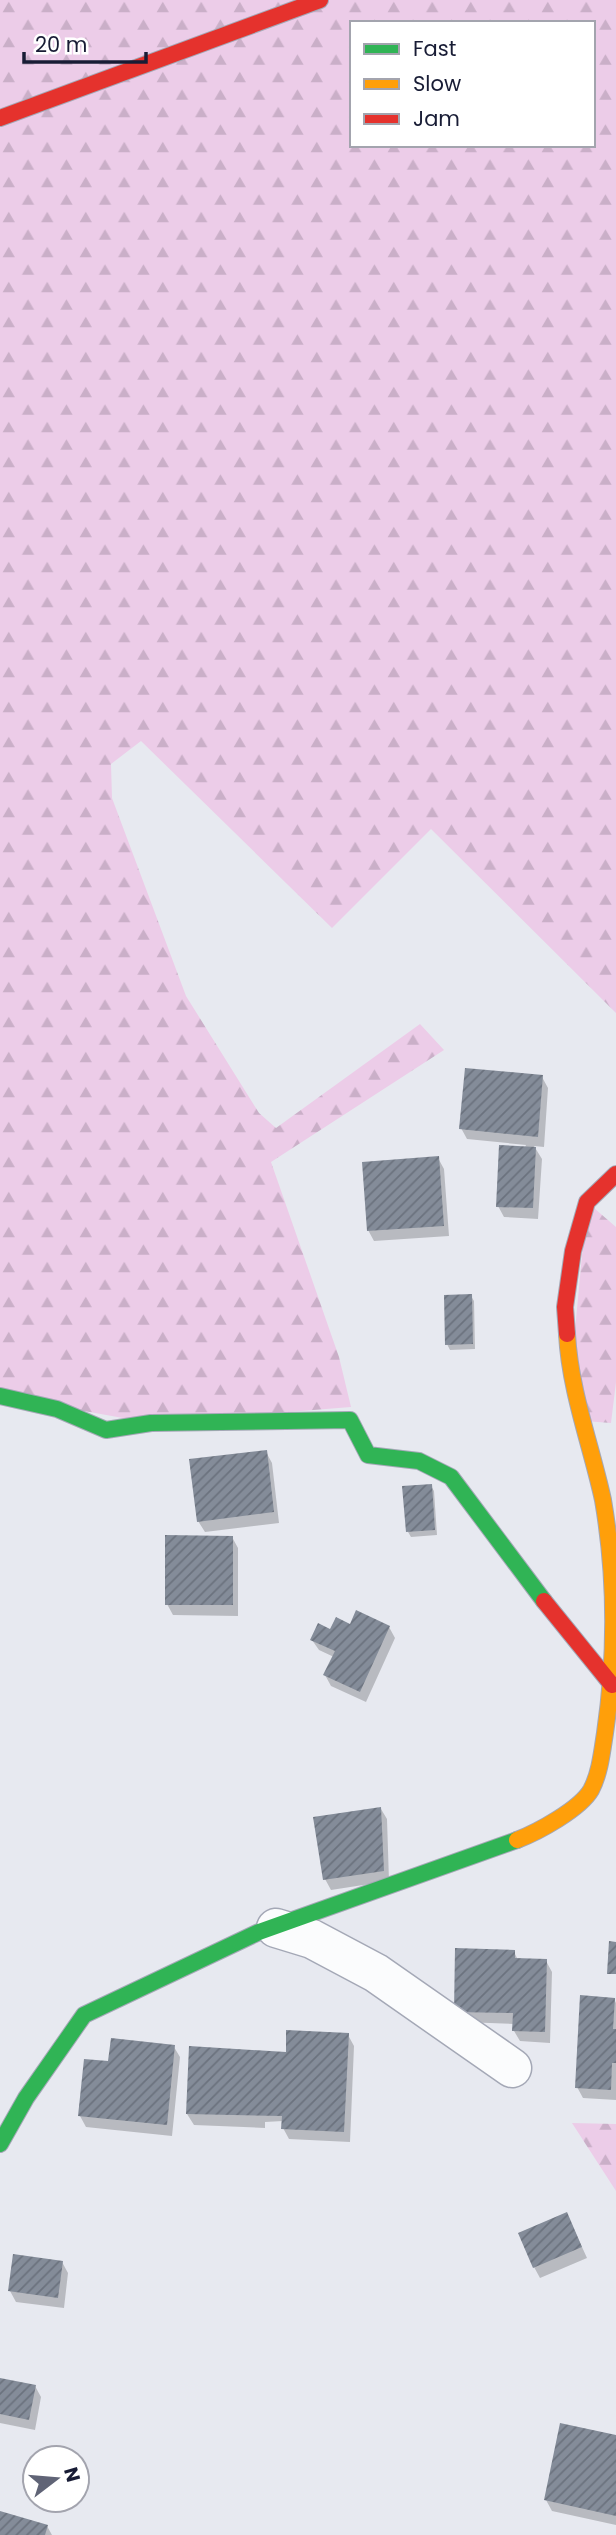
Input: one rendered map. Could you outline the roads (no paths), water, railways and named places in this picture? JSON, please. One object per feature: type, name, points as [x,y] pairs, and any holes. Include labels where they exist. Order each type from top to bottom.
[{"type":"street","points":[[0,118],[320,0]]},
{"type":"street","points":[[0,2144],[26,2098],[84,2015],[259,1932],[521,1839],[561,1818],[590,1792],[599,1769],[612,1685],[614,1576],[603,1502],[568,1361],[565,1307],[573,1251],[587,1202],[616,1174]]},
{"type":"street","points":[[0,1396],[57,1409],[106,1430],[151,1423],[350,1420],[368,1455],[419,1461],[451,1477],[552,1612],[612,1685]]},
{"type":"street","points":[[276,1928],[312,1939],[376,1973],[512,2068]]}]
